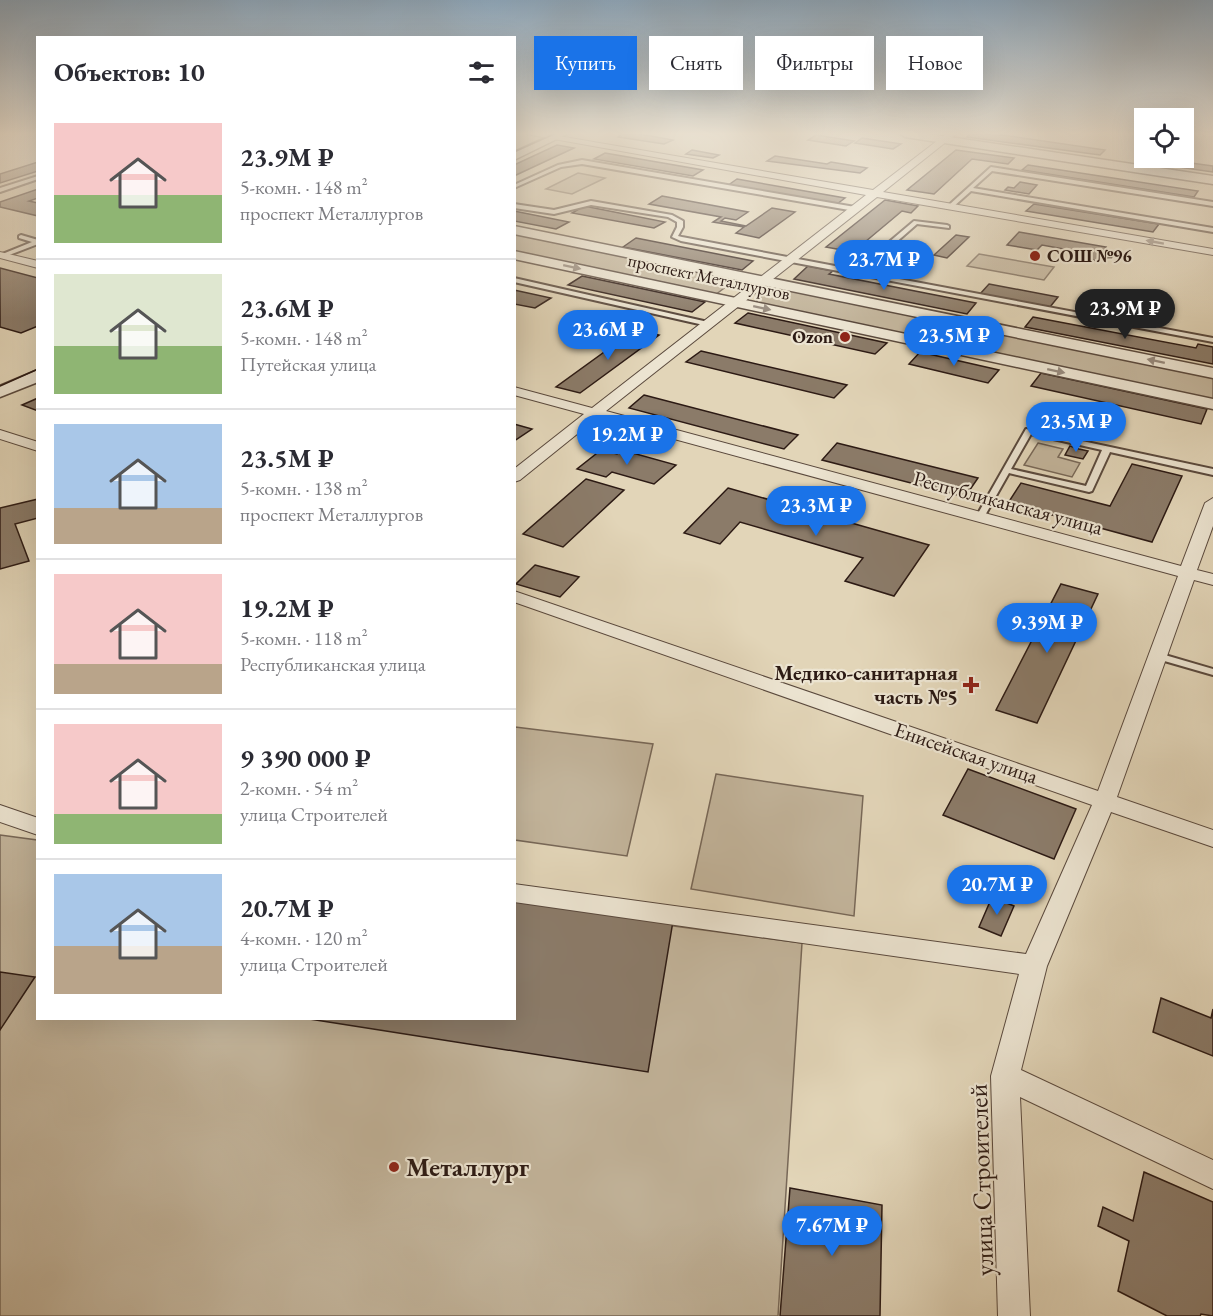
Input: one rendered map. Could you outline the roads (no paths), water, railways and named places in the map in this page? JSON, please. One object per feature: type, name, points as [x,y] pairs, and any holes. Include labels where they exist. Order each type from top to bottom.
[{"type":"street","points":[[516,475],[761,281],[874,195]]},
{"type":"street","points":[[891,195],[1213,252]]},
{"type":"street","name":"проспект Металлургов","points":[[516,230],[1213,373]]},
{"type":"street","points":[[1,255],[36,264]]},
{"type":"street","name":"проспект Металлургов","points":[[516,255],[1213,404]]},
{"type":"street","points":[[0,376],[36,361]]},
{"type":"street","points":[[0,392],[36,376]]},
{"type":"street","name":"Республиканская улица","points":[[516,392],[1213,580]]},
{"type":"street","points":[[0,434],[36,446]]},
{"type":"street","name":"улица Строителей","points":[[1014,1316],[1005,1076],[1034,966],[1105,801],[1213,503]]},
{"type":"street","name":"Енисейская улица","points":[[516,597],[1213,839]]},
{"type":"street","points":[[0,813],[36,826]]},
{"type":"street","points":[[516,893],[1034,966]]},
{"type":"street","points":[[1005,1076],[1213,1175]]},
{"type":"lane","points":[[776,195],[855,209]]},
{"type":"lane","points":[[951,206],[962,195]]},
{"type":"lane","points":[[1007,195],[1213,230]]},
{"type":"lane","points":[[1159,195],[1213,204]]},
{"type":"lane","points":[[516,206],[554,212],[591,203],[670,216],[680,221],[681,227],[675,237],[681,239],[1213,340]]},
{"type":"lane","points":[[857,273],[916,222],[947,227]]},
{"type":"lane","points":[[21,237],[36,241]]},
{"type":"lane","points":[[1,255],[36,243]]},
{"type":"lane","points":[[516,280],[708,324]]},
{"type":"lane","points":[[980,517],[1029,431],[1213,472]]},
{"type":"lane","points":[[1006,470],[1089,489],[1107,449]]},
{"type":"lane","points":[[1158,656],[1213,672]]},
{"type":"tram line","points":[[0,386],[36,370]]},
{"type":"place","name":"СОШ №96","points":[[1035,256]]},
{"type":"place","name":"Ozon","points":[[845,337]]},
{"type":"place","name":"Медико-санитарная часть №5","points":[[971,685]]},
{"type":"place","name":"Металлург","points":[[394,1167]]}]
